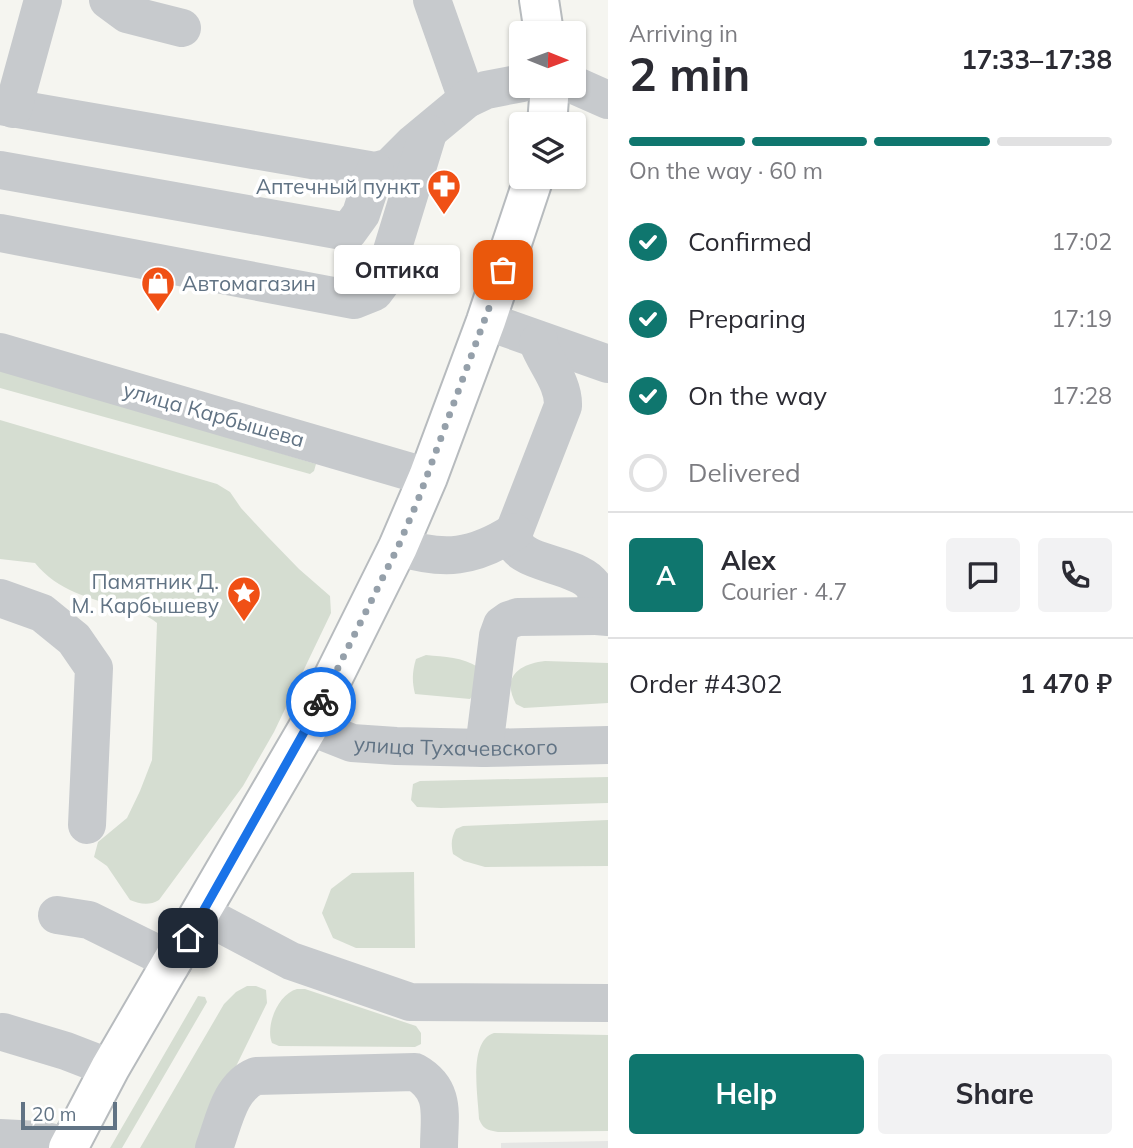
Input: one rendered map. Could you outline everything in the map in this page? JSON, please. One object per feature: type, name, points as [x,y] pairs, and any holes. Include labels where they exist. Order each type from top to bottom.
[{"type":"main road","points":[[539,0],[542,21]]},
{"type":"main road","points":[[69,1147],[110,1068],[309,726],[398,547],[428,477],[486,321],[530,189]]},
{"type":"street","points":[[43,0],[6,108],[375,171],[390,167],[467,99],[486,90],[509,86]]},
{"type":"street","points":[[108,0],[127,14],[182,28]]},
{"type":"street","points":[[432,0],[467,99]]},
{"type":"street","points":[[586,90],[608,100]]},
{"type":"street","points":[[0,233],[354,300],[374,292],[383,280],[428,131]]},
{"type":"street","points":[[0,170],[348,232],[361,214],[375,171]]},
{"type":"street","points":[[486,321],[608,364]]},
{"type":"street","points":[[484,748],[496,651],[502,625],[518,617],[602,617],[593,585],[585,577],[520,552],[514,541],[514,532],[564,406],[561,386],[543,356],[539,341]]},
{"type":"street","name":"улица Карбышева","points":[[0,352],[428,477]]},
{"type":"street","points":[[398,547],[428,555],[464,555],[494,545],[514,532]]},
{"type":"street","points":[[0,597],[42,614],[74,639],[94,668],[87,825]]},
{"type":"street","name":"улица Тухачевского","points":[[309,726],[352,743],[396,747],[608,745]]},
{"type":"street","points":[[202,914],[291,961],[410,1002],[608,1003]]},
{"type":"street","points":[[57,915],[89,920],[174,962]]},
{"type":"street","points":[[3,1032],[110,1068]]},
{"type":"street","points":[[214,1148],[233,1096],[245,1080],[257,1076],[415,1072],[429,1079],[439,1097],[439,1148]]},
{"type":"street","points":[[0,1138],[38,1140],[69,1147]]},
{"type":"shaded area","points":[[0,369],[316,464],[314,471],[310,474],[0,388]]},
{"type":"shaded area","points":[[0,420],[217,484],[230,492],[267,536],[330,596],[331,613],[274,732],[243,786],[159,900],[152,903],[130,900],[107,866],[94,857],[98,842],[127,818],[152,760],[157,623],[149,617],[86,597],[64,587],[35,563],[0,559]]},
{"type":"shaded area","points":[[426,655],[460,659],[478,667],[475,693],[470,699],[415,694],[413,677],[416,659]]},
{"type":"shaded area","points":[[545,661],[608,663],[608,703],[524,708],[516,704],[511,686],[516,673],[528,665]]},
{"type":"shaded area","points":[[608,777],[608,803],[441,808],[417,807],[411,800],[413,784],[420,781]]},
{"type":"shaded area","points":[[608,820],[608,866],[485,867],[464,861],[453,854],[453,835],[456,829],[463,826]]},
{"type":"shaded area","points":[[414,872],[415,948],[356,948],[333,938],[322,913],[331,889],[352,873]]},
{"type":"shaded area","points":[[247,986],[266,990],[267,1003],[196,1148],[140,1148],[224,1004]]},
{"type":"shaded area","points":[[297,989],[305,989],[416,1026],[421,1033],[421,1044],[415,1047],[279,1046],[272,1043],[270,1028],[275,1012],[284,997]]},
{"type":"shaded area","points":[[198,996],[205,997],[207,1002],[122,1148],[110,1148]]},
{"type":"shaded area","points":[[494,1033],[608,1035],[608,1131],[498,1132],[484,1127],[479,1119],[476,1070],[481,1046],[486,1038]]},
{"type":"shaded area","points":[[608,1141],[608,1148],[501,1148],[501,1143]]},
{"type":"way so far","points":[[321,702],[398,547],[428,477],[503,270]]},
{"type":"place","name":"Аптечный пункт","points":[[444,216]]},
{"type":"place","name":"Оптика","points":[[503,270]]},
{"type":"place","name":"Автомагазин","points":[[158,313]]},
{"type":"place","name":"Памятник Д. М. Карбышеву","points":[[244,623]]},
{"type":"route","points":[[188,938],[321,702]]}]
